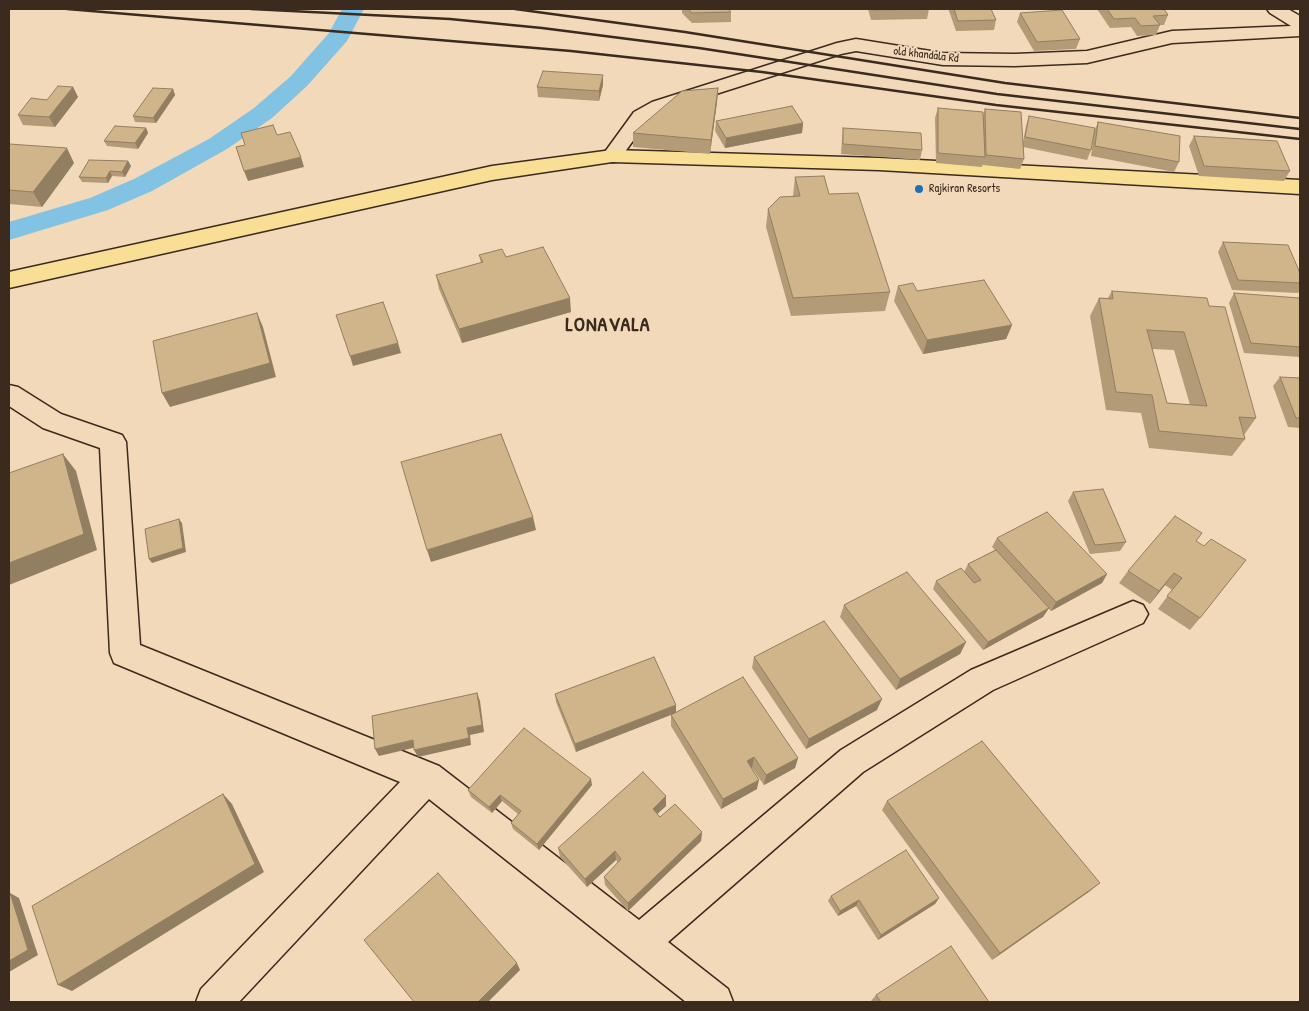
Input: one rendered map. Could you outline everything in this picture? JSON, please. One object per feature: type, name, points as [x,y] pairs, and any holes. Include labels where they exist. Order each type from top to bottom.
[{"type":"highway","points":[[9,280],[492,172],[612,156],[879,164],[1300,187]]},
{"type":"highway","points":[[9,292],[136,266],[495,182],[608,171],[719,173],[1300,206]]},
{"type":"street","points":[[1276,9],[1300,24]]},
{"type":"street","name":"old khandala Rd","points":[[612,156],[641,116],[659,106],[762,72],[856,45],[943,59],[1015,60],[1086,57],[1172,37],[1300,31]]},
{"type":"street","points":[[9,394],[52,421],[113,442],[125,653],[427,777],[715,1002]]},
{"type":"street","points":[[640,943],[852,761],[982,680],[1133,614]]},
{"type":"street","points":[[214,1002],[427,777]]},
{"type":"building","points":[[688,9],[728,9],[731,12],[692,13]]},
{"type":"building","points":[[873,9],[929,9],[873,10]]},
{"type":"building","points":[[954,9],[991,9],[996,20],[958,21]]},
{"type":"building","points":[[1107,9],[1164,9],[1168,15],[1153,16],[1160,25],[1141,26],[1135,18],[1114,19]]},
{"type":"building","points":[[1062,10],[1080,39],[1037,42],[1020,13]]},
{"type":"building","points":[[543,71],[603,75],[599,91],[537,87]]},
{"type":"building","points":[[58,86],[73,87],[49,117],[18,115],[31,98],[47,100]]},
{"type":"building","points":[[153,88],[173,89],[153,118],[133,116]]},
{"type":"building","points":[[718,88],[711,140],[633,133],[682,91]]},
{"type":"building","points":[[792,106],[803,123],[726,138],[716,121]]},
{"type":"building","points":[[938,108],[983,112],[985,157],[938,153]]},
{"type":"building","points":[[985,109],[1021,112],[1024,159],[986,155]]},
{"type":"building","points":[[1029,116],[1095,128],[1091,150],[1025,137]]},
{"type":"building","points":[[1098,122],[1180,136],[1179,162],[1095,146]]},
{"type":"building","points":[[273,125],[277,135],[290,132],[301,157],[244,171],[236,147],[245,145],[241,133]]},
{"type":"building","points":[[115,126],[146,128],[135,143],[104,141]]},
{"type":"building","points":[[843,128],[921,133],[922,150],[843,144]]},
{"type":"building","points":[[1194,136],[1277,141],[1290,171],[1204,166]]},
{"type":"building","points":[[9,144],[67,148],[33,192],[9,190]]},
{"type":"building","points":[[89,160],[128,161],[122,172],[110,171],[106,178],[79,177]]},
{"type":"building","points":[[824,176],[829,194],[858,193],[890,292],[793,298],[768,209],[780,197],[800,196],[795,177]]},
{"type":"building","points":[[1223,242],[1288,245],[1300,273],[1300,283],[1238,280]]},
{"type":"building","points":[[543,247],[570,298],[459,329],[436,275],[483,262],[479,255],[502,249],[506,257]]},
{"type":"building","points":[[984,280],[1012,325],[927,340],[898,286],[913,283],[917,291]]},
{"type":"building","points":[[1112,291],[1207,298],[1209,306],[1225,307],[1256,418],[1239,417],[1245,439],[1159,431],[1152,395],[1116,392],[1099,298],[1113,299]],"holes":[[[1147,330],[1184,332],[1207,406],[1167,403]]]},
{"type":"building","points":[[1234,293],[1299,298],[1300,347],[1251,343]]},
{"type":"building","points":[[383,302],[398,343],[350,356],[336,315]]},
{"type":"building","points":[[257,313],[270,363],[162,393],[153,341]]},
{"type":"building","points":[[1280,377],[1300,378],[1300,418],[1296,418]]},
{"type":"building","points":[[501,434],[533,517],[427,550],[401,462]]},
{"type":"building","points":[[63,454],[84,534],[9,563],[9,473]]},
{"type":"building","points":[[1103,489],[1126,542],[1095,545],[1073,492]]},
{"type":"building","points":[[1047,512],[1107,574],[1056,602],[997,538]]},
{"type":"building","points":[[1175,516],[1202,533],[1196,541],[1204,546],[1211,539],[1246,560],[1200,618],[1167,596],[1182,578],[1174,573],[1159,591],[1128,571]]},
{"type":"building","points":[[179,519],[183,548],[149,559],[145,529]]},
{"type":"building","points":[[996,550],[1049,608],[988,642],[936,581],[961,568],[974,583],[981,580],[968,564]]},
{"type":"building","points":[[907,572],[966,642],[900,679],[844,605]]},
{"type":"building","points":[[824,621],[882,699],[809,739],[754,657]]},
{"type":"building","points":[[654,657],[676,705],[575,744],[555,694]]},
{"type":"building","points":[[743,677],[798,758],[766,775],[754,757],[747,761],[759,780],[723,799],[671,715]]},
{"type":"building","points":[[477,693],[482,725],[467,728],[469,738],[414,750],[413,740],[375,749],[372,716]]},
{"type":"building","points":[[524,728],[591,779],[537,844],[511,823],[521,811],[500,795],[489,807],[468,790]]},
{"type":"building","points":[[982,741],[1100,883],[1000,953],[887,801]]},
{"type":"building","points":[[643,772],[666,796],[653,809],[660,817],[675,804],[702,832],[628,903],[604,877],[621,859],[615,851],[585,879],[558,848]]},
{"type":"building","points":[[223,794],[255,864],[58,985],[32,906]]},
{"type":"building","points":[[906,850],[939,898],[881,935],[859,900],[840,911],[831,896]]},
{"type":"building","points":[[438,873],[517,963],[478,1002],[414,1002],[364,940]]},
{"type":"building","points":[[9,893],[28,950],[9,961]]},
{"type":"building","points":[[951,946],[989,1002],[881,1002],[876,995]]},
{"type":"waterway","points":[[9,231],[99,204],[143,185],[218,144],[263,113],[299,81],[339,36],[353,9]]},
{"type":"railway","points":[[67,9],[571,51],[762,72],[996,105],[1300,139]]},
{"type":"railway","points":[[251,9],[450,19],[542,28],[699,48],[997,94],[1300,129]]},
{"type":"railway","points":[[515,9],[685,32],[1005,83],[1300,118]]},
{"type":"place","name":"Rajkiran Resorts","points":[[919,189]]},
{"type":"district","name":"LONAVALA","points":[[608,326]]}]
